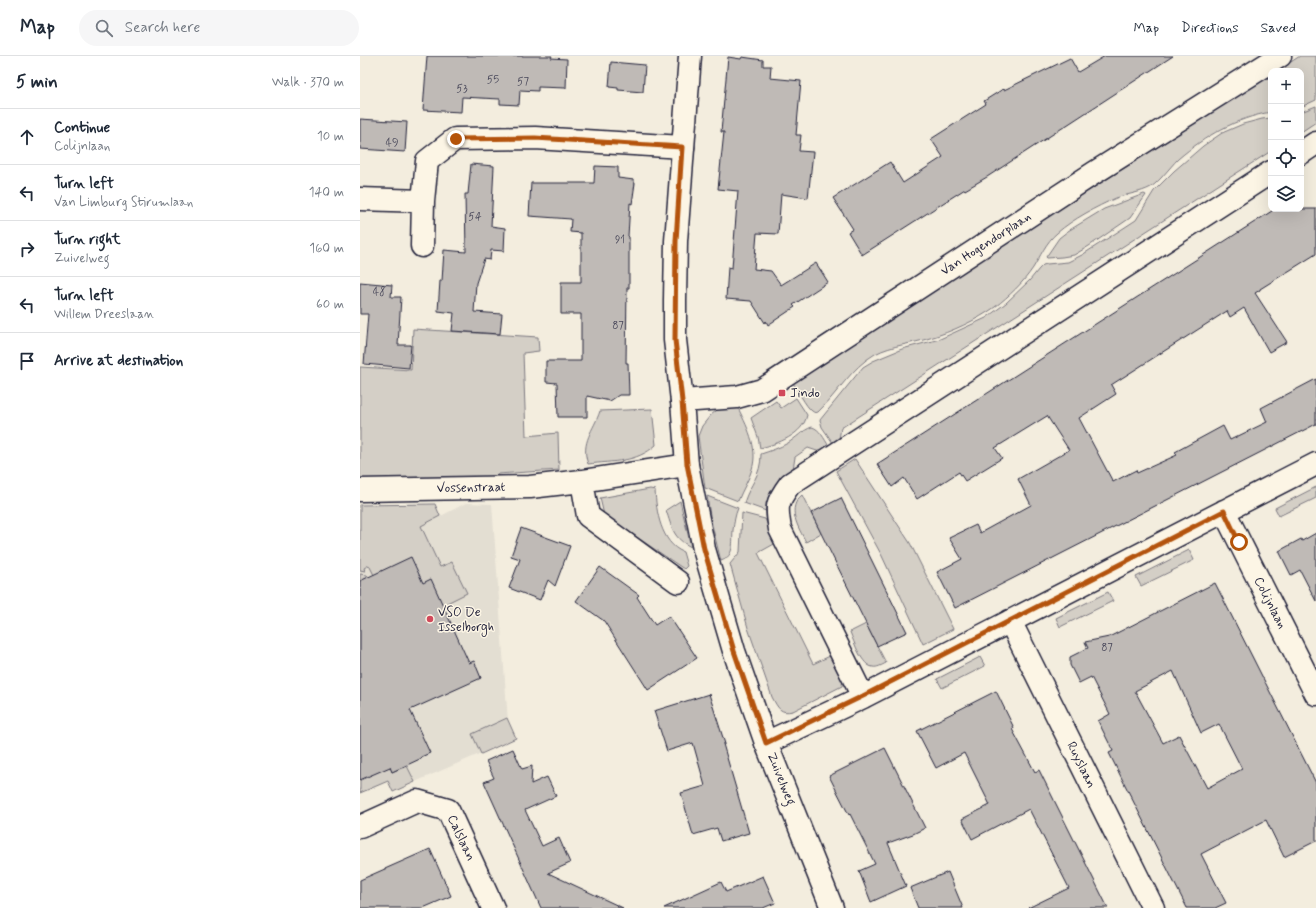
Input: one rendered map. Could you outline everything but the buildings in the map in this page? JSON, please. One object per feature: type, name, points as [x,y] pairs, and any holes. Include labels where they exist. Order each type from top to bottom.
[{"type":"street","name":"Zuivelweg","points":[[690,56],[676,241],[675,340],[687,464],[704,549],[734,651],[766,743],[832,908]]},
{"type":"street","name":"Van Hogendorplaan","points":[[682,401],[736,397],[762,390],[1094,173],[1280,56]]},
{"type":"street","points":[[422,246],[423,201],[427,161],[456,139],[535,138],[682,147]]},
{"type":"street","points":[[1304,151],[1316,143]]},
{"type":"street","points":[[863,696],[780,529],[778,514],[779,499],[790,484],[1268,174]]},
{"type":"street","points":[[360,199],[423,201]]},
{"type":"street","name":"Vossenstraat","points":[[360,490],[530,487],[582,481],[687,464]]},
{"type":"street","points":[[766,743],[863,696],[1316,464]]},
{"type":"street","points":[[582,481],[588,516],[678,582]]},
{"type":"street","name":"Colijnlaan","points":[[1224,511],[1316,694]]},
{"type":"street","name":"Ruyslaan","points":[[1010,621],[1153,908]]},
{"type":"street","name":"Calslaan","points":[[360,827],[417,801],[448,810],[493,908]]},
{"type":"shaded area","points":[[1300,56],[1316,56],[1316,100],[1304,106],[1304,68],[1282,68]]},
{"type":"shaded area","points":[[1268,77],[1268,113],[1233,123],[1210,136],[1178,159],[1151,187],[1116,198],[1077,218],[1057,233],[1050,241],[1029,274],[1005,298],[988,312],[964,325],[946,332],[875,354],[852,373],[825,405],[816,413],[810,409],[791,380]]},
{"type":"shaded area","points":[[1316,106],[1316,122],[1304,130],[1304,111]]},
{"type":"shaded area","points":[[1268,118],[1268,153],[841,428],[839,439],[833,443],[822,427],[820,420],[863,367],[873,361],[902,349],[940,339],[986,318],[1006,303],[1043,265],[1068,262],[1082,255],[1136,220],[1154,191],[1174,171],[1203,146],[1222,133],[1243,124]]},
{"type":"shaded area","points":[[1144,194],[1146,195],[1130,218],[1089,246],[1074,255],[1046,257],[1059,238],[1068,231],[1104,209]]},
{"type":"shaded area","points":[[413,329],[538,337],[539,351],[523,353],[526,436],[558,433],[559,470],[497,474],[498,482],[360,483],[360,367],[411,370]]},
{"type":"shaded area","points":[[796,398],[807,415],[805,422],[788,438],[760,448],[758,437],[751,418],[776,401],[781,408]]},
{"type":"shaded area","points":[[737,406],[750,436],[754,453],[751,473],[738,501],[705,488],[698,436],[702,426],[718,409]]},
{"type":"shaded area","points":[[652,409],[656,445],[648,451],[632,458],[588,464],[586,456],[587,443],[600,411]]},
{"type":"shaded area","points":[[812,427],[820,432],[829,446],[820,452],[808,448],[795,457],[793,470],[777,482],[770,493],[766,503],[766,511],[744,503],[759,469],[761,454],[788,443]]},
{"type":"shaded area","points":[[855,459],[910,543],[953,629],[923,644],[882,556],[836,471]]},
{"type":"shaded area","points":[[1316,487],[1316,498],[1279,516],[1275,508]]},
{"type":"shaded area","points":[[650,489],[655,490],[658,516],[665,534],[676,548],[683,552],[687,566],[684,569],[604,515],[600,498]]},
{"type":"shaded area","points":[[802,495],[821,533],[806,542],[797,524],[794,512],[797,500]]},
{"type":"shaded area","points":[[707,496],[738,508],[734,522],[731,552],[729,556],[721,561],[711,521]]},
{"type":"shaded area","points":[[680,501],[691,547],[680,540],[674,532],[666,510]]},
{"type":"shaded area","name":"VSO De Isselborgh","points":[[466,503],[492,504],[508,722],[516,738],[415,782],[407,766],[360,787],[360,505],[435,504],[441,516]]},
{"type":"shaded area","points":[[435,504],[440,516],[421,526],[440,567],[452,562],[467,593],[439,607],[376,579],[369,565],[364,568],[365,571],[360,570],[360,505]]},
{"type":"shaded area","points":[[742,513],[765,519],[776,543],[758,553],[813,664],[832,655],[843,679],[842,686],[789,712],[782,711],[772,697],[748,628],[730,564],[740,552]]},
{"type":"shaded area","points":[[1189,550],[1194,560],[1141,586],[1136,577]]},
{"type":"shaded area","points":[[360,574],[367,575],[370,579],[375,714],[392,772],[407,766],[415,782],[393,792],[388,781],[360,793]]},
{"type":"shaded area","points":[[1108,592],[1113,601],[1060,627],[1056,618]]},
{"type":"shaded area","points":[[866,624],[886,663],[878,667],[869,666],[865,663],[850,632]]},
{"type":"shaded area","points":[[980,657],[985,666],[942,688],[937,679]]},
{"type":"shaded area","points":[[507,718],[516,738],[481,754],[472,734]]},
{"type":"place","name":"Jindo","points":[[782,393]]},
{"type":"place","name":"VSO De Isselborgh","points":[[430,619]]},
{"type":"route","points":[[456,139],[535,138],[682,147],[676,241],[675,340],[687,464],[704,549],[734,651],[766,743],[863,696],[1224,511],[1239,542]]}]
